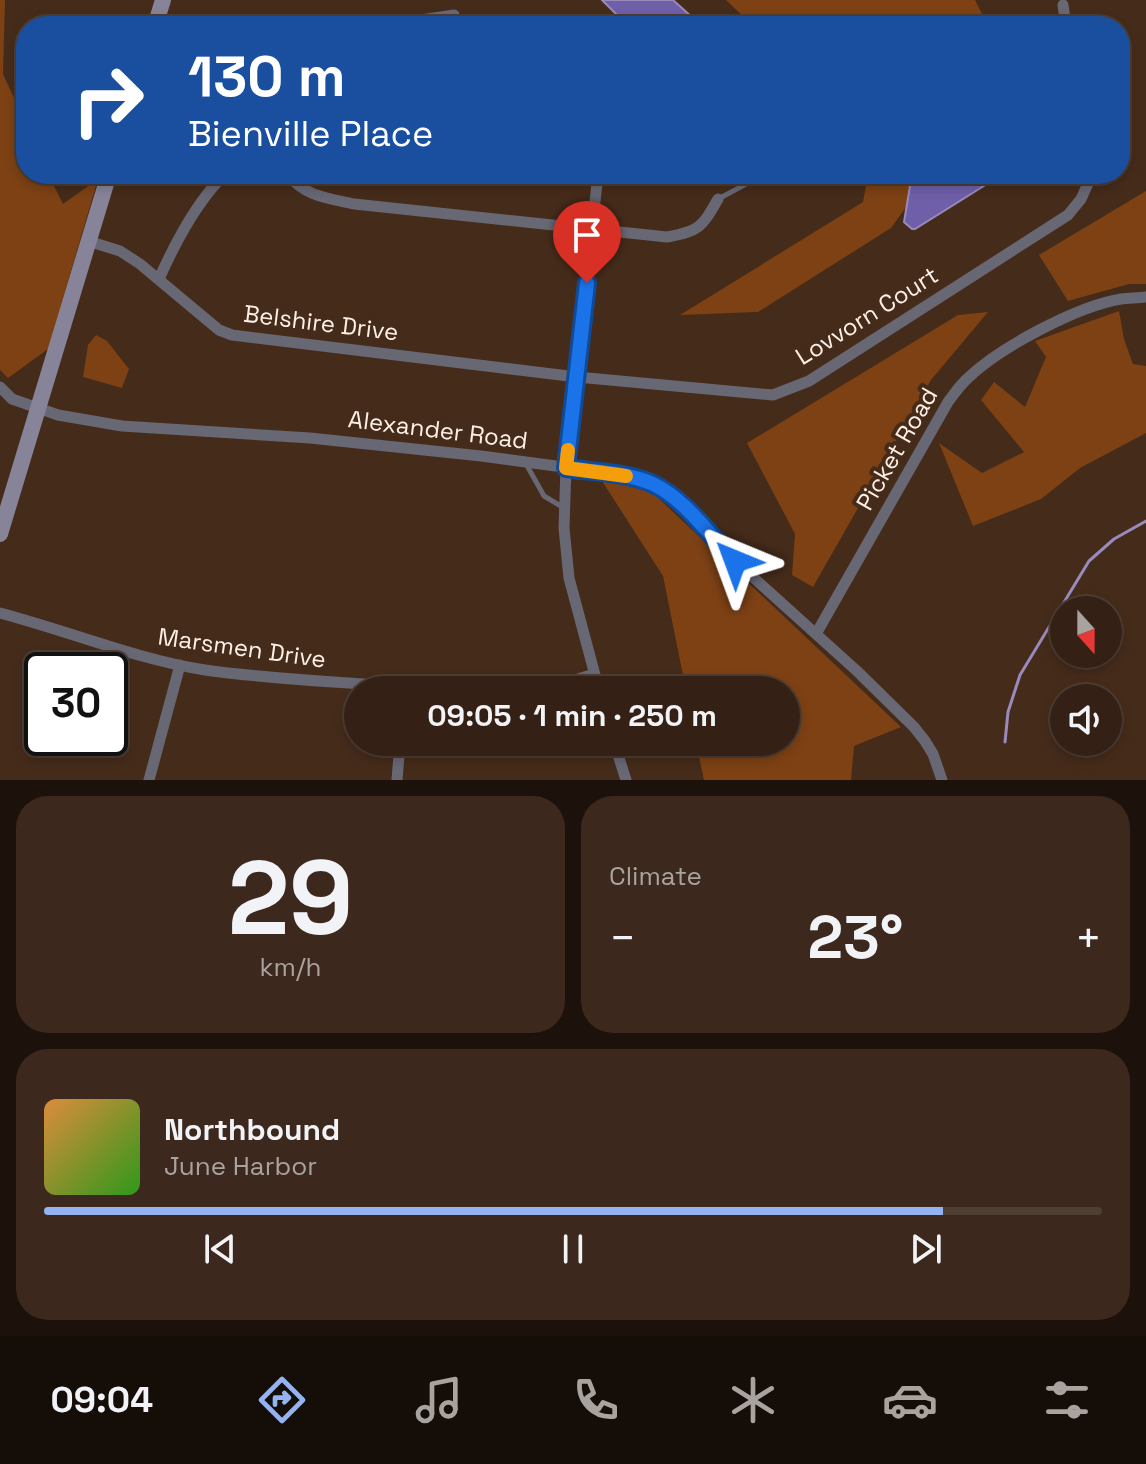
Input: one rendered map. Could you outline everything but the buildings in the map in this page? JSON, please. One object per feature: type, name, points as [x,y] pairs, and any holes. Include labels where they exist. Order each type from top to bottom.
[{"type":"main road","points":[[0,534],[106,184]]},
{"type":"street","points":[[1063,5],[1065,16]]},
{"type":"street","points":[[447,16],[454,15]]},
{"type":"street","points":[[159,279],[176,241],[217,184]]},
{"type":"street","points":[[296,184],[312,195],[354,204],[667,237],[688,233],[703,224],[718,199]]},
{"type":"street","points":[[588,676],[594,674],[567,569],[564,528],[566,468],[597,184]]},
{"type":"street","name":"Lovvorn Court","points":[[577,377],[773,395],[809,381],[1068,215],[1088,184]]},
{"type":"street","name":"Belshire Drive","points":[[88,241],[120,251],[159,279],[219,330],[232,335],[577,377]]},
{"type":"street","name":"Picket Road","points":[[816,634],[948,402],[968,377],[1019,342],[1058,322],[1106,303],[1146,297]]},
{"type":"street","name":"Alexander Road","points":[[0,387],[12,399],[37,408],[122,426],[310,438],[638,478],[665,491],[682,504],[735,561],[914,727],[933,754],[942,780]]},
{"type":"street","name":"Marsmen Drive","points":[[0,613],[138,656],[180,665],[344,684]]},
{"type":"street","points":[[149,780],[180,665]]},
{"type":"street","points":[[397,780],[399,756]]},
{"type":"street","points":[[618,756],[626,780]]},
{"type":"lane","points":[[718,199],[746,184]]},
{"type":"lane","points":[[525,462],[544,496],[565,508]]},
{"type":"shaded area","points":[[0,0],[5,0],[3,74],[16,102],[16,184],[53,184],[63,204],[91,184],[97,184],[48,349],[8,378],[0,370]]},
{"type":"shaded area","points":[[602,0],[673,0],[691,16],[618,16]]},
{"type":"shaded area","points":[[726,0],[975,0],[983,16],[743,16]]},
{"type":"shaded area","points":[[866,184],[922,184],[891,228],[758,312],[680,315],[863,202]]},
{"type":"shaded area","points":[[910,184],[987,184],[915,229],[904,222]]},
{"type":"shaded area","points":[[1146,191],[1146,284],[1129,284],[1068,301],[1039,255]]},
{"type":"shaded area","points":[[1119,311],[1133,364],[1146,366],[1146,433],[1080,468],[1041,499],[973,526],[939,443],[982,473],[1024,452],[981,400],[994,382],[1025,407],[1046,357],[1035,341]]},
{"type":"shaded area","points":[[988,312],[931,380],[813,587],[792,575],[795,534],[747,443],[958,315]]},
{"type":"shaded area","points":[[96,335],[107,341],[129,369],[122,388],[83,377],[88,345]]},
{"type":"shaded area","points":[[593,467],[651,491],[901,727],[854,746],[851,780],[704,780],[699,756],[800,756],[800,676],[683,676],[663,576]]},
{"type":"waterway","points":[[1005,742],[1008,712],[1020,675],[1089,561],[1114,539],[1146,521]]},
{"type":"slow traffic","points":[[568,450],[566,468],[626,476]]},
{"type":"route","points":[[587,283],[566,468],[616,474],[652,483],[682,504],[735,561]]}]
